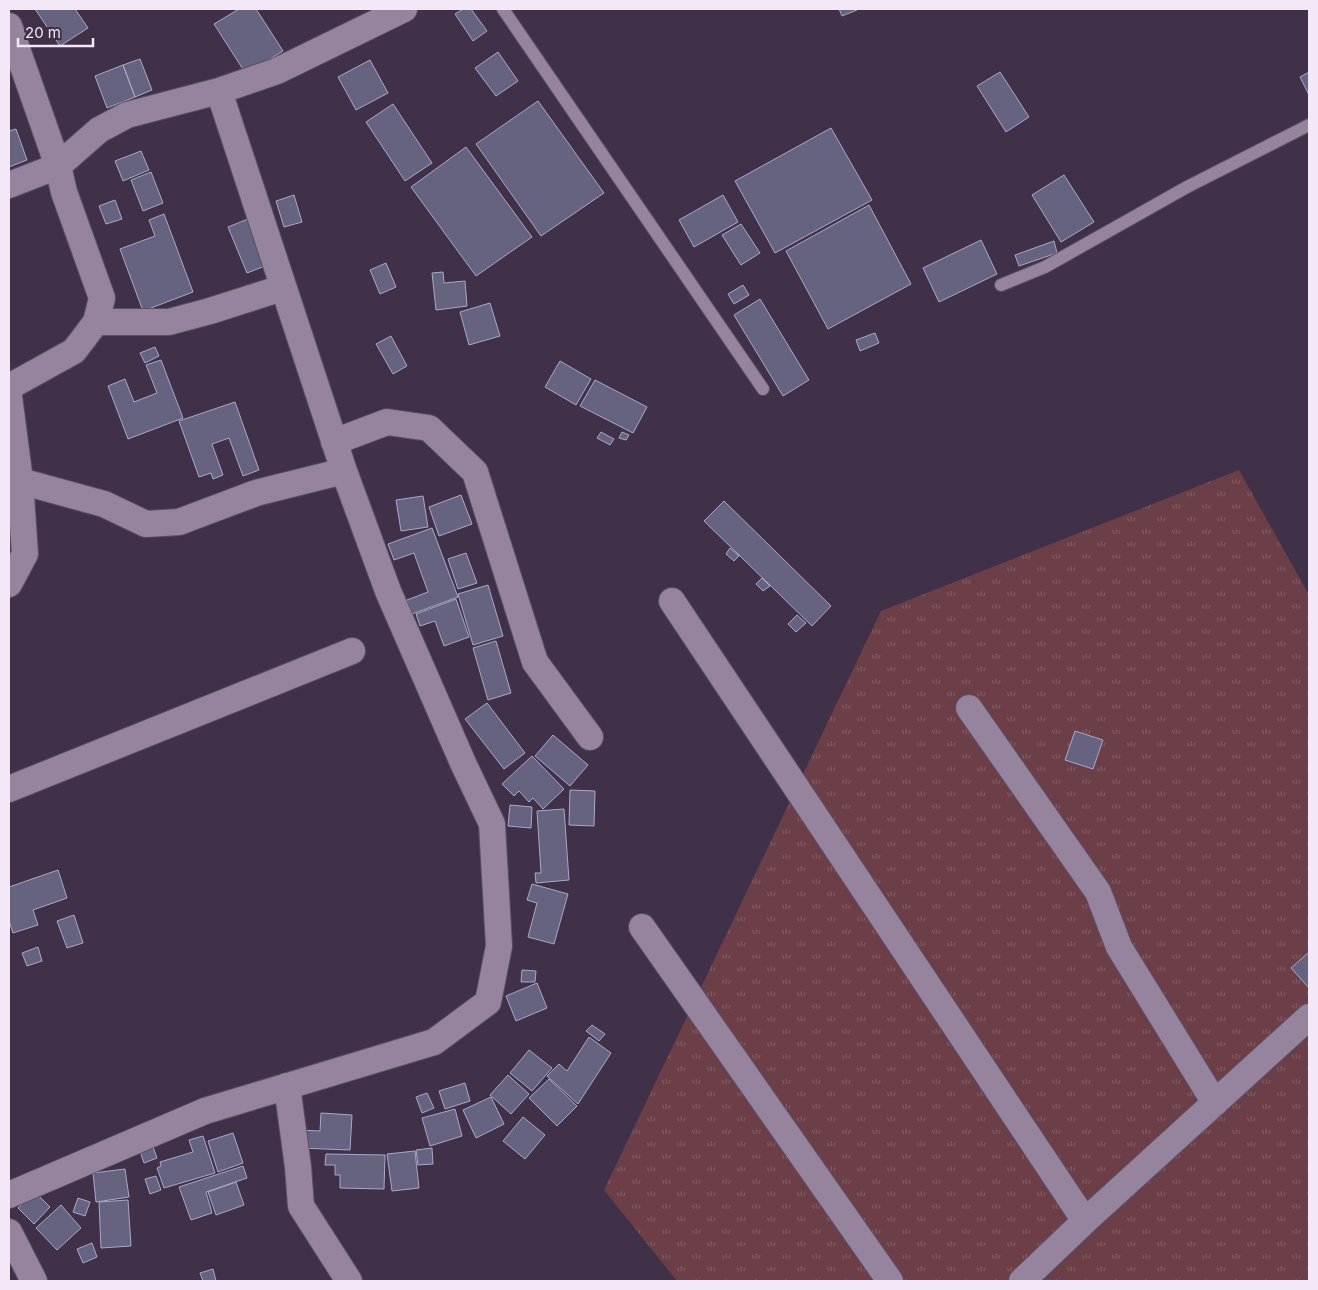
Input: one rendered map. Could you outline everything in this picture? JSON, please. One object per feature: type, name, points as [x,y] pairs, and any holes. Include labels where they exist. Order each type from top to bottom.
[{"type":"street","points":[[9,184],[58,166],[98,130],[127,115],[219,91],[277,71],[404,9]]},
{"type":"street","points":[[9,26],[58,166],[64,192],[102,298],[96,322],[74,351],[9,387]]},
{"type":"street","points":[[9,1195],[205,1111],[434,1042],[488,1002],[499,946],[492,824],[463,763],[388,591],[334,442],[219,91]]},
{"type":"street","points":[[96,322],[169,322],[282,288]]},
{"type":"street","points":[[9,396],[20,481],[25,554],[9,584]]},
{"type":"street","points":[[334,442],[387,422],[430,428],[475,472],[535,662],[590,737]]},
{"type":"street","points":[[20,481],[104,504],[146,524],[179,522],[256,493],[344,471]]},
{"type":"street","points":[[672,601],[1084,1222]]},
{"type":"street","points":[[9,789],[352,651]]},
{"type":"street","points":[[969,708],[1098,892],[1119,947],[1215,1103]]},
{"type":"street","points":[[642,927],[890,1281]]},
{"type":"street","points":[[1022,1281],[1309,1017]]},
{"type":"street","points":[[287,1086],[301,1206],[349,1281]]},
{"type":"street","points":[[9,1232],[34,1281]]},
{"type":"lane","points":[[503,9],[763,389]]},
{"type":"lane","points":[[1001,285],[1045,267],[1187,187],[1309,125]]},
{"type":"green space","points":[[1239,470],[1309,595],[1309,1281],[677,1281],[604,1190],[881,611]]},
{"type":"building","points":[[35,9],[75,9],[88,28],[60,46]]},
{"type":"building","points":[[239,9],[256,9],[283,51],[246,74],[214,24]]},
{"type":"building","points":[[463,9],[471,9],[487,31],[473,41],[455,14]]},
{"type":"building","points":[[839,9],[857,9],[857,10],[842,16]]},
{"type":"building","points":[[498,52],[518,81],[496,96],[475,68]]},
{"type":"building","points":[[140,59],[152,90],[135,97],[123,65]]},
{"type":"building","points":[[370,60],[388,93],[356,110],[338,77]]},
{"type":"building","points":[[123,65],[135,97],[107,108],[95,76]]},
{"type":"building","points":[[1000,72],[1029,117],[1006,132],[977,86]]},
{"type":"building","points":[[1309,72],[1309,95],[1300,77]]},
{"type":"building","points":[[538,101],[604,193],[541,236],[476,144]]},
{"type":"building","points":[[393,104],[432,163],[405,181],[366,122]]},
{"type":"building","points":[[831,128],[872,200],[775,253],[735,181]]},
{"type":"building","points":[[16,129],[27,160],[9,167],[9,131]]},
{"type":"building","points":[[466,147],[532,237],[476,276],[411,187]]},
{"type":"building","points":[[141,151],[149,170],[123,181],[115,161]]},
{"type":"building","points":[[151,172],[163,203],[143,211],[131,180]]},
{"type":"building","points":[[1064,175],[1094,222],[1061,242],[1032,195]]},
{"type":"building","points":[[294,195],[302,222],[284,227],[276,201]]},
{"type":"building","points":[[723,195],[738,222],[694,247],[679,220]]},
{"type":"building","points":[[115,200],[122,219],[106,224],[99,206]]},
{"type":"building","points":[[869,205],[911,284],[828,329],[786,251]]},
{"type":"building","points":[[164,214],[193,292],[143,311],[120,249],[155,236],[149,220]]},
{"type":"building","points":[[253,217],[265,266],[247,273],[228,227]]},
{"type":"building","points":[[741,224],[760,253],[741,265],[722,235]]},
{"type":"building","points":[[981,240],[997,274],[939,302],[923,268]]},
{"type":"building","points":[[1054,241],[1057,253],[1019,266],[1015,255]]},
{"type":"building","points":[[386,263],[396,287],[380,294],[370,270]]},
{"type":"building","points":[[443,272],[444,283],[465,281],[467,306],[436,310],[432,273]]},
{"type":"building","points":[[743,285],[749,295],[734,304],[728,294]]},
{"type":"building","points":[[760,299],[809,380],[783,396],[734,315]]},
{"type":"building","points":[[490,303],[500,336],[469,345],[460,312]]},
{"type":"building","points":[[875,333],[879,343],[860,351],[856,340]]},
{"type":"building","points":[[391,336],[407,366],[393,374],[376,344]]},
{"type":"building","points":[[155,347],[159,356],[145,363],[140,353]]},
{"type":"building","points":[[161,360],[183,418],[128,439],[108,386],[125,379],[134,402],[157,393],[146,365]]},
{"type":"building","points":[[560,361],[591,379],[576,405],[545,387]]},
{"type":"building","points":[[595,380],[647,407],[633,433],[580,406]]},
{"type":"building","points":[[235,402],[259,470],[243,476],[229,438],[212,444],[223,475],[213,479],[211,473],[199,477],[179,421]]},
{"type":"building","points":[[601,432],[614,439],[610,445],[597,438]]},
{"type":"building","points":[[622,432],[629,435],[626,440],[619,438]]},
{"type":"building","points":[[461,495],[472,524],[439,536],[429,507]]},
{"type":"building","points":[[423,496],[428,527],[401,531],[396,500]]},
{"type":"building","points":[[724,501],[831,606],[812,626],[704,521]]},
{"type":"building","points":[[432,528],[458,597],[412,614],[407,600],[428,592],[414,553],[394,560],[388,544]]},
{"type":"building","points":[[730,548],[739,556],[734,561],[726,554]]},
{"type":"building","points":[[466,553],[477,583],[458,589],[448,559]]},
{"type":"building","points":[[762,578],[770,586],[763,591],[756,584]]},
{"type":"building","points":[[488,585],[503,636],[473,645],[458,594]]},
{"type":"building","points":[[456,599],[469,637],[444,646],[435,621],[420,626],[416,614]]},
{"type":"building","points":[[797,615],[806,623],[796,632],[788,624]]},
{"type":"building","points":[[496,641],[511,693],[488,700],[473,648]]},
{"type":"building","points":[[487,703],[525,753],[504,769],[465,719]]},
{"type":"building","points":[[1075,731],[1103,740],[1093,769],[1065,760]]},
{"type":"building","points":[[553,735],[588,765],[570,786],[535,756]]},
{"type":"building","points":[[532,756],[564,789],[543,809],[533,798],[529,802],[519,791],[514,796],[502,784]]},
{"type":"building","points":[[570,790],[595,791],[594,826],[569,825]]},
{"type":"building","points":[[510,805],[532,807],[531,828],[508,826]]},
{"type":"building","points":[[564,809],[569,880],[536,883],[535,873],[541,873],[537,811]]},
{"type":"building","points":[[58,870],[67,898],[33,910],[38,925],[13,933],[9,921],[9,887]]},
{"type":"building","points":[[532,884],[568,894],[554,944],[528,937],[537,903],[527,900]]},
{"type":"building","points":[[74,915],[83,943],[67,948],[57,921]]},
{"type":"building","points":[[38,947],[42,961],[27,966],[22,953]]},
{"type":"building","points":[[1309,952],[1309,988],[1291,968]]},
{"type":"building","points":[[522,970],[536,971],[535,982],[521,982]]},
{"type":"building","points":[[537,983],[547,1008],[516,1021],[506,996]]},
{"type":"building","points":[[592,1025],[605,1034],[599,1041],[586,1031]]},
{"type":"building","points":[[589,1037],[611,1053],[578,1104],[547,1076],[559,1064],[567,1071]]},
{"type":"building","points":[[529,1050],[552,1068],[532,1091],[510,1073]]},
{"type":"building","points":[[508,1075],[529,1094],[511,1114],[490,1095]]},
{"type":"building","points":[[549,1079],[577,1106],[557,1126],[529,1098]]},
{"type":"building","points":[[465,1083],[470,1101],[445,1109],[439,1091]]},
{"type":"building","points":[[427,1093],[434,1108],[422,1113],[416,1097]]},
{"type":"building","points":[[491,1097],[504,1124],[476,1138],[463,1110]]},
{"type":"building","points":[[455,1109],[462,1136],[430,1146],[422,1118]]},
{"type":"building","points":[[321,1113],[352,1115],[350,1150],[298,1148],[299,1130],[320,1131]]},
{"type":"building","points":[[523,1117],[545,1135],[525,1159],[503,1141]]},
{"type":"building","points":[[233,1133],[243,1163],[218,1172],[208,1141]]},
{"type":"building","points":[[203,1136],[215,1173],[164,1188],[157,1168],[161,1166],[160,1162],[193,1152],[189,1140]]},
{"type":"building","points":[[152,1144],[157,1158],[144,1163],[139,1148]]},
{"type":"building","points":[[432,1148],[433,1164],[418,1165],[416,1150]]},
{"type":"building","points":[[415,1151],[419,1188],[392,1191],[387,1154]]},
{"type":"building","points":[[326,1154],[385,1155],[384,1189],[340,1188],[340,1175],[335,1175],[335,1165],[325,1165]]},
{"type":"building","points":[[243,1166],[247,1178],[206,1192],[212,1213],[191,1220],[179,1187]]},
{"type":"building","points":[[125,1169],[129,1197],[96,1202],[93,1173]]},
{"type":"building","points":[[156,1176],[161,1190],[150,1194],[145,1179]]},
{"type":"building","points":[[236,1182],[244,1205],[216,1215],[208,1192]]},
{"type":"building","points":[[34,1191],[50,1207],[34,1224],[18,1208]]},
{"type":"building","points":[[78,1198],[90,1202],[85,1216],[73,1212]]},
{"type":"building","points":[[128,1200],[131,1246],[101,1248],[99,1202]]},
{"type":"building","points":[[61,1205],[81,1228],[57,1250],[36,1228]]},
{"type":"building","points":[[92,1243],[97,1257],[83,1263],[77,1249]]},
{"type":"building","points":[[213,1269],[216,1281],[203,1281],[200,1273]]}]
